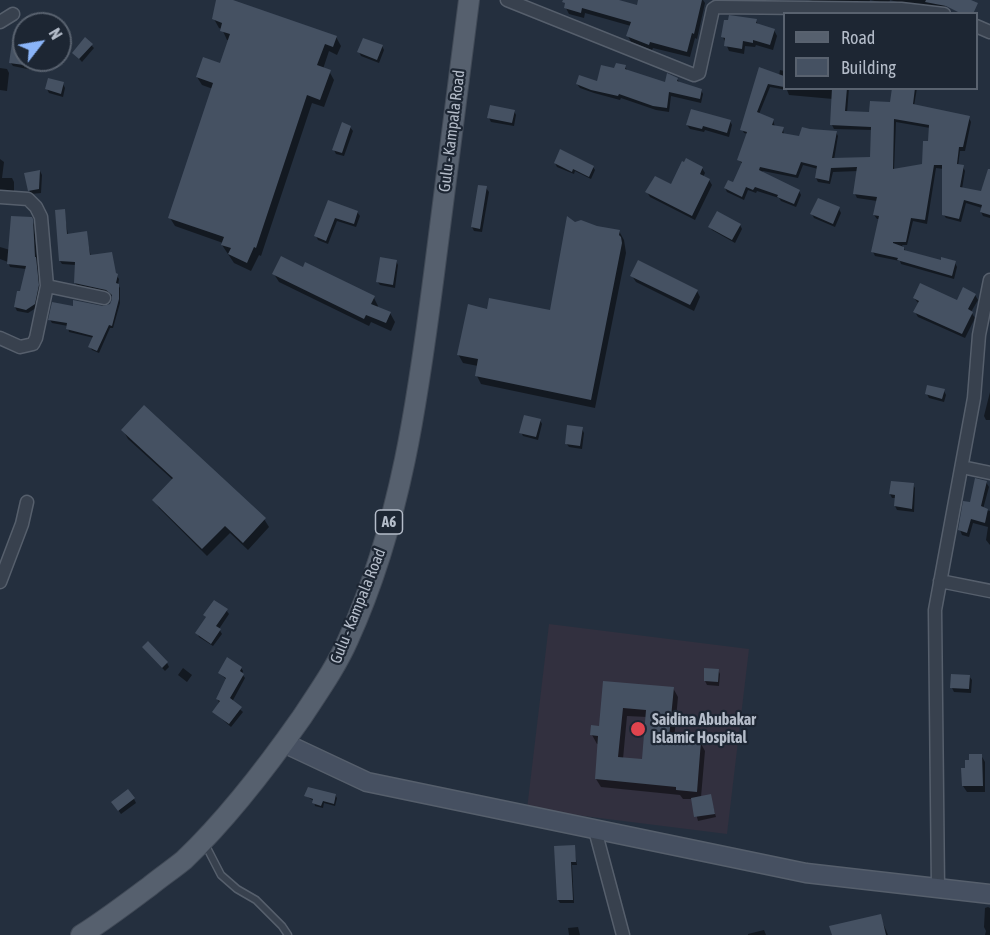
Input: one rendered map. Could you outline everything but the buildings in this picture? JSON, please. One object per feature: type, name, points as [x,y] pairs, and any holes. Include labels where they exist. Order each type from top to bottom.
[{"type":"main road","name":"Gulu - Kampala Road","points":[[81,935],[105,920],[181,862],[203,841],[284,743],[334,669],[349,638],[375,571],[396,500],[410,439],[469,0]]},
{"type":"street","points":[[507,0],[693,75],[699,73],[713,9],[716,7],[901,9],[927,12]]},
{"type":"street","points":[[0,197],[28,199],[40,213],[47,286],[33,344],[30,347],[20,347],[0,338]]},
{"type":"street","points":[[938,889],[935,610],[974,398],[979,335],[990,280]]},
{"type":"street","points":[[47,286],[104,298]]},
{"type":"street","points":[[962,467],[990,473]]},
{"type":"street","points":[[0,582],[22,524],[27,502]]},
{"type":"street","points":[[940,581],[990,591]]},
{"type":"street","points":[[284,743],[367,782],[806,873],[990,894]]},
{"type":"street","points":[[595,830],[623,935]]},
{"type":"lane","points":[[203,841],[221,874],[237,889],[256,900],[288,935]]},
{"type":"shaded area","name":"Saidina Abubakar Islamic Hospital","points":[[549,624],[749,649],[727,834],[527,809]]},
{"type":"place","name":"Saidina Abubakar Islamic Hospital","points":[[638,729]]}]
